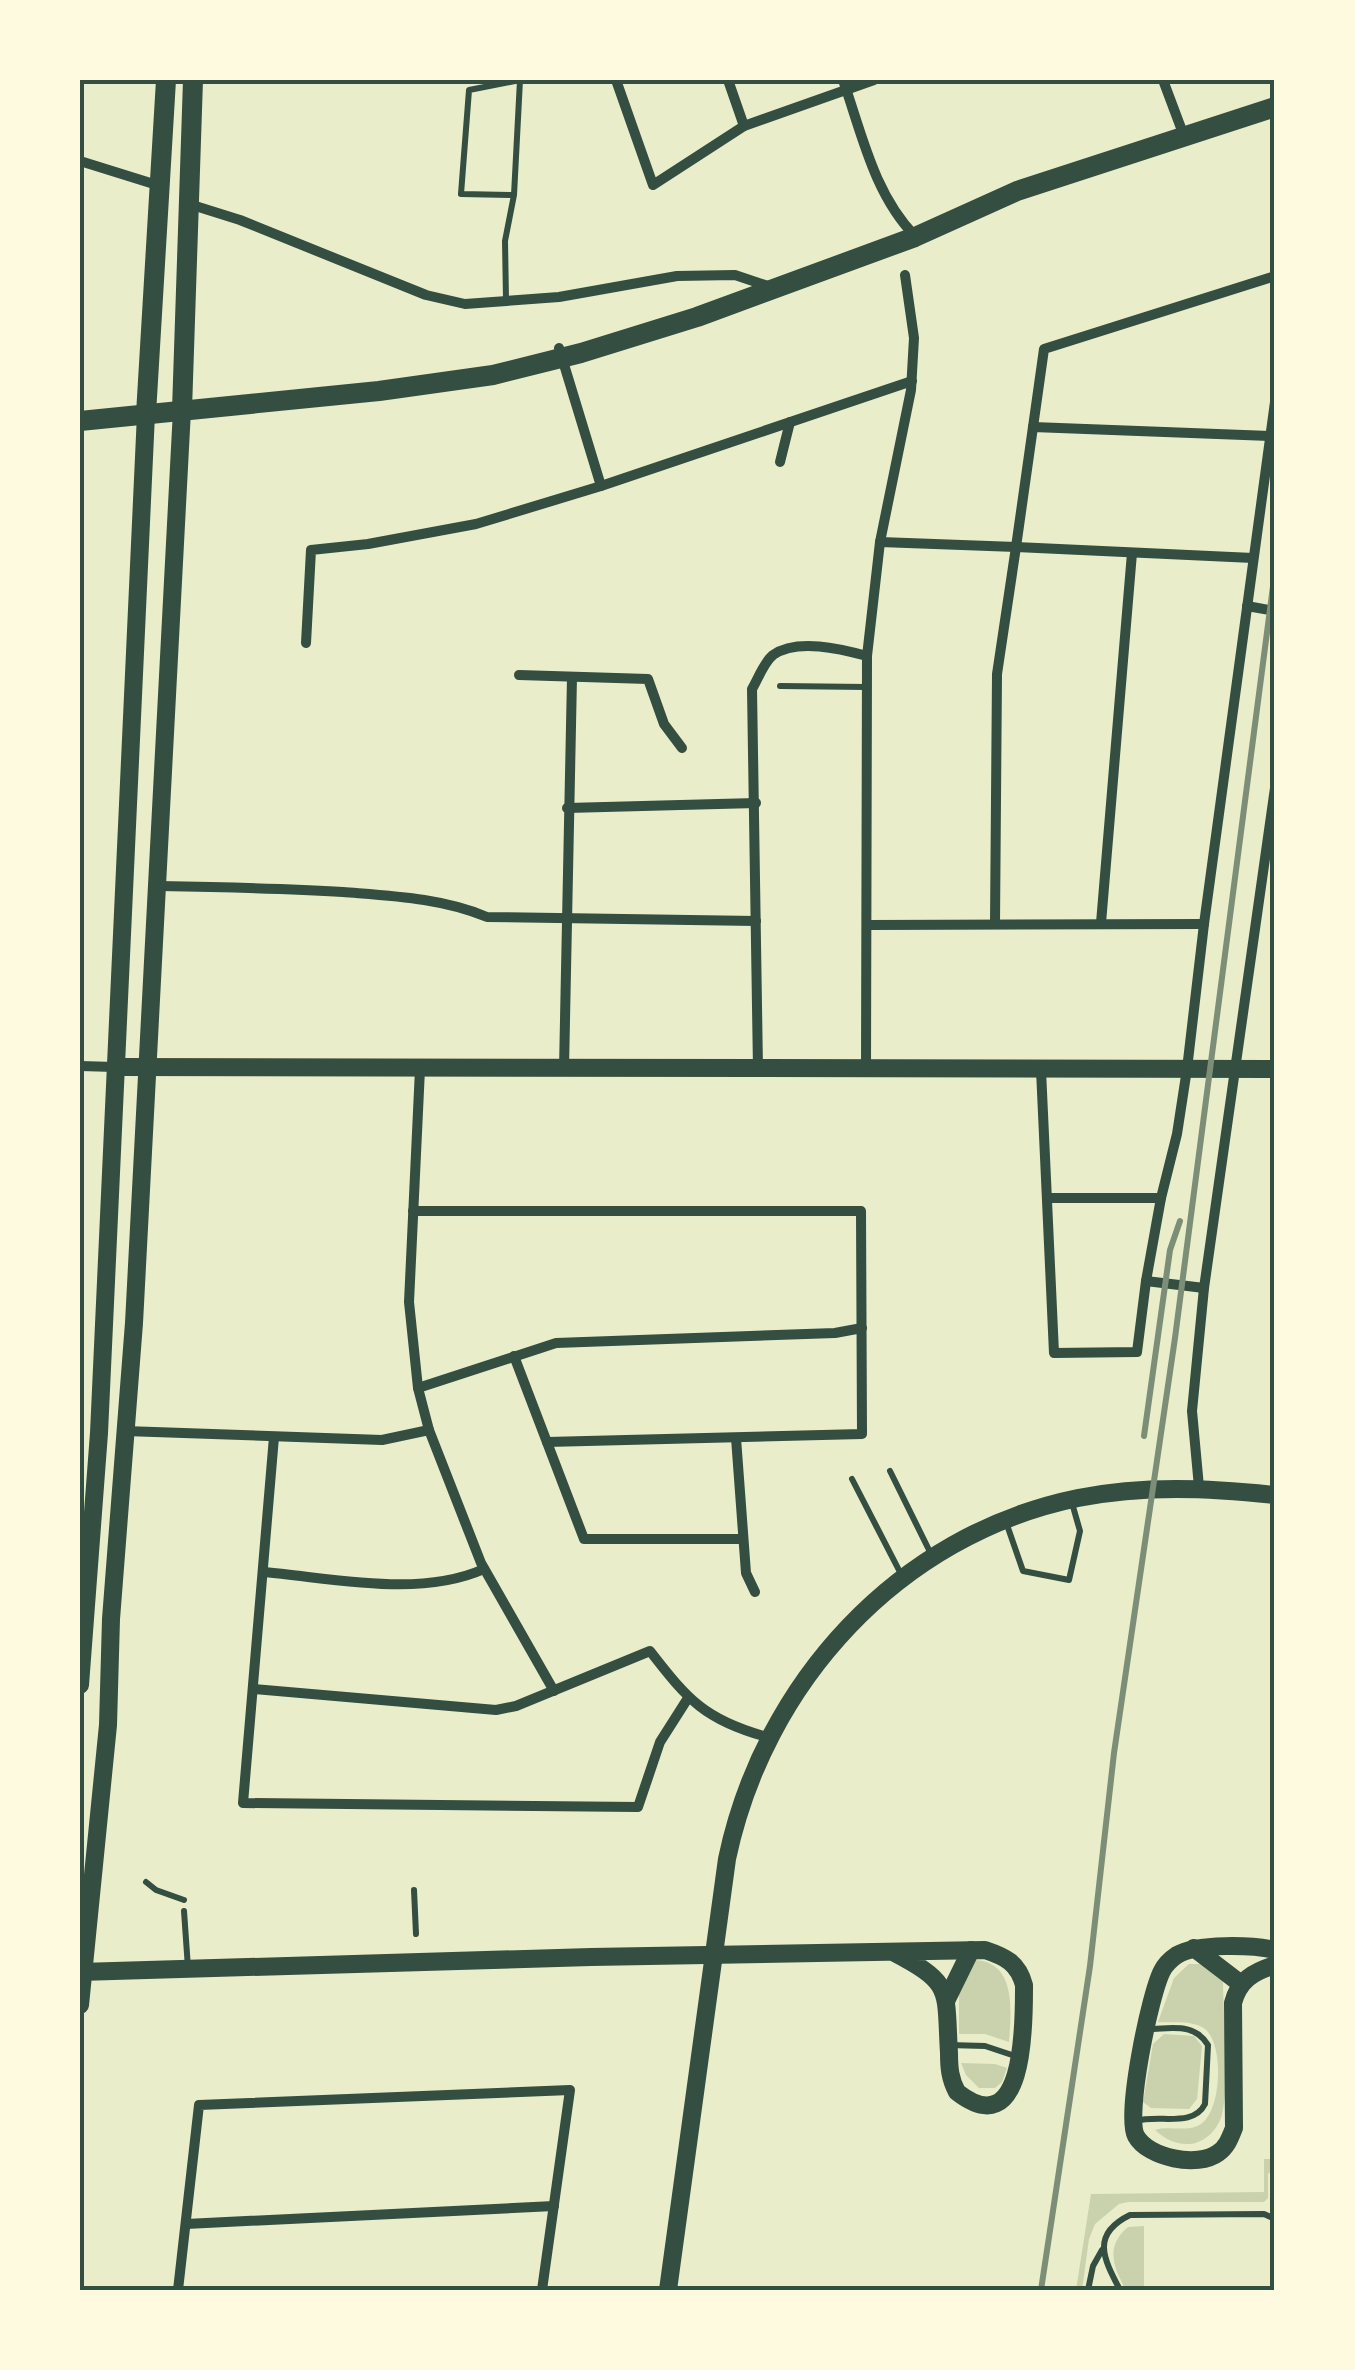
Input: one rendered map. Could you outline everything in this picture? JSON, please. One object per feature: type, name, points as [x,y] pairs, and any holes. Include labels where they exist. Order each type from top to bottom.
[{"type":"main road","points":[[146,414],[166,80]]},
{"type":"main road","points":[[182,410],[194,80]]},
{"type":"main road","points":[[80,421],[380,391],[493,375],[697,317],[915,237],[1016,192],[1275,107]]},
{"type":"street","points":[[616,80],[653,185],[744,126],[845,85],[874,80]]},
{"type":"street","points":[[728,80],[744,126]]},
{"type":"street","points":[[1163,80],[1184,136]]},
{"type":"street","points":[[845,85],[882,193],[915,237]]},
{"type":"street","points":[[80,161],[157,184]]},
{"type":"street","points":[[189,204],[240,220],[426,295],[465,304],[559,296],[677,276],[735,275],[774,288]]},
{"type":"street","points":[[866,1068],[867,656],[880,542],[912,381],[914,338],[905,275]]},
{"type":"street","points":[[995,923],[997,674],[1044,349],[1275,276]]},
{"type":"street","points":[[560,353],[601,486]]},
{"type":"street","points":[[306,643],[311,550],[476,524],[912,381]]},
{"type":"street","points":[[1040,1070],[1054,1353],[1137,1352],[1146,1282],[1187,1069],[1275,402]]},
{"type":"street","points":[[80,2005],[108,1726],[111,1619],[148,1069],[182,410]]},
{"type":"street","points":[[80,1685],[99,1434],[146,414]]},
{"type":"street","points":[[780,462],[790,422]]},
{"type":"street","points":[[1033,426],[1270,436]]},
{"type":"street","points":[[880,542],[1254,558]]},
{"type":"street","points":[[1101,923],[1132,553]]},
{"type":"street","points":[[1247,606],[1275,611]]},
{"type":"street","points":[[758,1069],[752,689],[771,656],[789,649],[812,647],[867,656]]},
{"type":"street","points":[[519,675],[648,679],[664,724],[682,748]]},
{"type":"street","points":[[564,1069],[572,677]]},
{"type":"street","points":[[1199,1488],[1192,1411],[1204,1288],[1275,788]]},
{"type":"street","points":[[567,808],[756,803]]},
{"type":"street","points":[[158,886],[294,889],[413,898],[468,909],[487,917],[756,921]]},
{"type":"street","points":[[868,924],[1204,924]]},
{"type":"street","points":[[80,1066],[1275,1069]]},
{"type":"street","points":[[420,1069],[408,1302],[418,1388],[429,1430],[484,1569],[554,1691]]},
{"type":"street","points":[[1049,1198],[1161,1198]]},
{"type":"street","points":[[413,1210],[861,1210],[862,1434],[548,1442]]},
{"type":"street","points":[[1146,1282],[1204,1288]]},
{"type":"street","points":[[418,1388],[556,1343],[835,1333],[862,1328]]},
{"type":"street","points":[[514,1356],[584,1539],[743,1538]]},
{"type":"street","points":[[125,1431],[382,1440],[429,1430]]},
{"type":"street","points":[[274,1437],[242,1802],[638,1807],[660,1742],[688,1698]]},
{"type":"street","points":[[736,1438],[746,1573],[755,1592]]},
{"type":"street","points":[[668,2290],[734,1822],[767,1737],[804,1680],[864,1610],[903,1577],[933,1556],[1006,1521],[1071,1500],[1118,1492],[1199,1488],[1275,1495]]},
{"type":"street","points":[[263,1572],[442,1584],[484,1569]]},
{"type":"street","points":[[253,1689],[475,1710],[516,1706],[650,1651],[688,1698],[717,1719],[767,1737]]},
{"type":"street","points":[[1194,1948],[1241,1984]]},
{"type":"street","points":[[1275,1950],[1194,1948],[1164,1966],[1146,2030],[1131,2112],[1136,2136],[1145,2147],[1159,2156],[1205,2159],[1217,2155],[1228,2144],[1234,2128],[1234,2004],[1241,1984],[1254,1972],[1275,1965]]},
{"type":"street","points":[[947,1999],[971,1950]]},
{"type":"street","points":[[82,1972],[714,1955],[986,1950],[1008,1958],[1020,1972],[1024,1986],[1020,2058],[1013,2088],[1003,2099],[978,2103],[957,2092],[952,2082],[948,2045],[947,1999],[936,1978],[894,1952]]},
{"type":"street","points":[[178,2290],[199,2106],[570,2090],[542,2290]]},
{"type":"street","points":[[186,2224],[554,2206]]},
{"type":"lane","points":[[506,300],[505,241],[514,196],[520,80],[470,90],[461,194],[514,196]]},
{"type":"lane","points":[[780,686],[866,687]]},
{"type":"lane","points":[[890,1471],[933,1556]]},
{"type":"lane","points":[[852,1479],[903,1577]]},
{"type":"lane","points":[[1006,1521],[1023,1571],[1069,1580],[1080,1531],[1071,1500]]},
{"type":"lane","points":[[146,1882],[184,1900]]},
{"type":"lane","points":[[414,1890],[416,1934]]},
{"type":"lane","points":[[184,1911],[188,1969]]},
{"type":"lane","points":[[1132,2123],[1147,2118],[1192,2118],[1205,2104],[1208,2045],[1203,2038],[1190,2028],[1146,2030]]},
{"type":"lane","points":[[948,2045],[984,2046],[1020,2058]]},
{"type":"lane","points":[[1088,2290],[1106,2232],[1130,2214],[1264,2214],[1275,2219]]},
{"type":"lane","points":[[1102,2249],[1120,2290]]},
{"type":"green space","points":[[972,1961],[989,1963],[1005,1980],[1010,2004],[1009,2042],[985,2034],[959,2034],[959,1993]]},
{"type":"green space","points":[[1189,1964],[1202,1964],[1223,1980],[1226,2085],[1222,2114],[1215,2129],[1201,2141],[1185,2144],[1171,2141],[1155,2130],[1201,2124],[1213,2105],[1218,2077],[1215,2048],[1205,2029],[1189,2023],[1158,2022],[1174,1978]]},
{"type":"green space","points":[[1164,2034],[1194,2036],[1202,2046],[1197,2099],[1189,2109],[1151,2108],[1143,2102],[1153,2044]]},
{"type":"green space","points":[[961,2063],[1007,2068],[995,2088],[979,2088]]},
{"type":"green space","points":[[1264,2159],[1275,2159],[1275,2168],[1268,2174],[1268,2198],[1264,2202],[1119,2204],[1095,2224],[1082,2290],[1076,2290],[1091,2194],[1264,2192]]},
{"type":"green space","points":[[1144,2226],[1144,2290],[1126,2290],[1115,2265],[1114,2249],[1128,2227]]},
{"type":"railway","points":[[1041,2290],[1090,1966],[1114,1753],[1175,1338],[1275,571]]},
{"type":"railway","points":[[1144,1436],[1170,1250],[1180,1221]]}]
